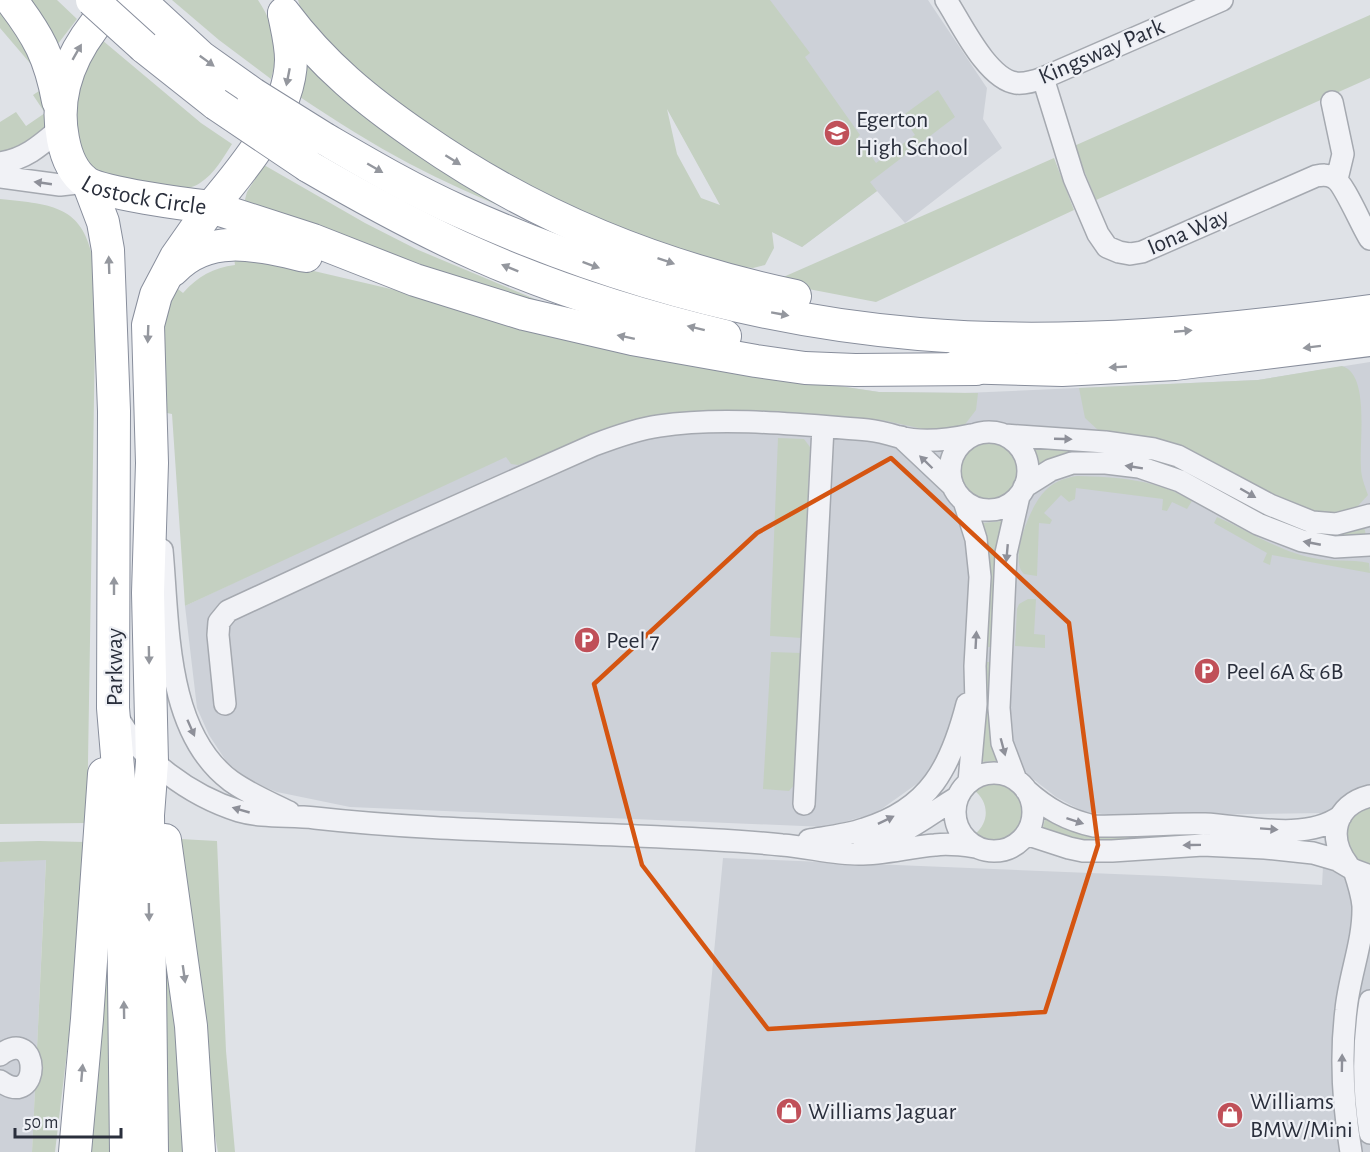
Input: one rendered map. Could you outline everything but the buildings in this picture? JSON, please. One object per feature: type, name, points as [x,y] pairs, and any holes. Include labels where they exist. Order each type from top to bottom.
[{"type":"highway","points":[[11,0],[41,41],[55,80],[60,120]]},
{"type":"highway","points":[[92,0],[144,47],[216,104],[308,166],[409,222],[477,255],[640,314],[761,344],[901,364],[975,369]]},
{"type":"highway","name":"Lostock Circle","points":[[117,0],[91,31],[74,57],[63,87],[60,120],[65,151],[70,162],[87,183],[229,222],[243,168],[283,99],[291,60],[281,6]]},
{"type":"highway","points":[[139,0],[201,57],[253,94],[388,176],[457,210],[526,240],[598,268],[672,290],[745,308],[841,325],[920,334],[998,338],[1078,338],[1290,322],[1370,311]]},
{"type":"highway","points":[[281,6],[305,41],[338,75],[399,123],[483,179],[578,228],[642,253],[710,275],[809,299],[910,317],[1018,327],[1078,338]]},
{"type":"highway","name":"Parkway","points":[[87,183],[104,222],[108,250],[114,411],[113,708],[101,795],[133,815],[152,760],[148,593],[152,463],[148,325],[156,295],[176,257],[229,222]]},
{"type":"highway","points":[[165,279],[189,256],[211,247],[229,222],[255,245],[415,280],[524,314],[632,339],[806,368],[1062,370],[1176,364],[1370,340]]},
{"type":"highway","points":[[133,815],[152,1152]]},
{"type":"highway","points":[[126,1152],[134,854],[133,815]]},
{"type":"highway","points":[[134,854],[191,1026],[199,1152]]},
{"type":"highway","points":[[75,1145],[134,854]]},
{"type":"highway","points":[[195,1086],[204,1152]]},
{"type":"street","name":"Kingsway Park","points":[[946,0],[986,62],[999,76],[1016,83],[1026,83],[1043,78],[1221,0]]},
{"type":"street","name":"Iona Way","points":[[1043,78],[1074,178],[1094,225],[1107,247],[1119,252],[1130,254],[1142,252],[1316,176],[1327,175],[1336,179]]},
{"type":"street","points":[[1332,102],[1343,154],[1336,179],[1370,239]]},
{"type":"street","points":[[0,163],[30,154],[60,120]]},
{"type":"street","points":[[0,177],[60,185],[87,183]]},
{"type":"street","points":[[225,704],[218,636],[219,622],[228,610],[557,460],[626,434],[657,426],[690,422],[724,422],[872,430],[901,437],[947,441],[982,432],[994,432],[1005,435],[1105,442],[1154,449],[1178,456],[1270,505],[1312,522],[1336,524],[1370,516]]},
{"type":"street","points":[[804,804],[823,427]]},
{"type":"street","points":[[971,435],[954,452],[950,463],[950,474],[976,539],[980,577],[975,666],[976,704],[963,789],[955,806],[957,825],[962,834],[976,847]]},
{"type":"street","points":[[113,708],[128,733],[152,760],[189,787],[221,804],[255,814],[394,825],[784,845],[855,854],[877,854],[951,844],[987,850],[1009,848],[1026,834],[1030,826],[1032,808],[1004,753],[1000,731],[1006,553],[1008,537],[1028,476],[1023,452],[1016,442],[1005,435]]},
{"type":"street","points":[[901,437],[958,494],[975,507],[993,509],[1010,504],[1021,492],[1051,470],[1072,463],[1106,463],[1139,467],[1180,481],[1258,524],[1302,542],[1335,546],[1370,545]]},
{"type":"street","points":[[152,463],[172,660],[179,695],[188,721],[208,758],[231,782],[297,816]]},
{"type":"street","points":[[784,845],[863,830],[884,822],[923,796],[950,759],[967,705],[975,666]]},
{"type":"street","points":[[809,840],[855,846],[889,839],[916,826],[980,776],[992,773],[1005,775],[1060,815],[1094,826],[1205,824],[1294,831],[1323,826],[1341,816],[1356,801],[1370,796]]},
{"type":"street","points":[[1341,816],[1336,829],[1336,842],[1340,854],[1357,870],[1363,904],[1342,1046],[1342,1081],[1351,1152]]},
{"type":"street","points":[[1026,834],[1083,851],[1173,846],[1235,846],[1313,853],[1327,856],[1357,870]]},
{"type":"street","points":[[1370,1001],[1364,1060],[1370,1133]]},
{"type":"street","points":[[0,1055],[7,1050],[18,1050],[28,1056],[32,1068],[24,1084],[11,1087],[0,1081]]},
{"type":"highlighted area","points":[[891,458],[1069,623],[1098,845],[1045,1012],[768,1029],[642,865],[594,684],[757,533]]},
{"type":"shaded area","name":"Egerton High School","points":[[717,0],[928,0],[987,88],[983,119],[1002,148],[905,223],[877,191],[802,247],[721,206],[662,99]]},
{"type":"shaded area","points":[[1370,362],[1370,1152],[695,1152],[723,858],[1164,876],[1322,885],[1326,813],[1116,816],[1082,811],[1056,797],[1028,775],[988,766],[935,764],[918,783],[876,813],[826,827],[350,807],[277,792],[249,781],[226,761],[209,735],[197,708],[185,606],[383,512],[705,366],[879,392],[965,393],[1258,380]]},
{"type":"shaded area","points":[[46,859],[32,1152],[0,1152],[0,862]]},
{"type":"green space","points":[[0,0],[46,84],[46,138],[0,157],[0,122],[16,112],[26,126],[45,113],[33,95],[42,89],[36,81],[41,76],[0,28]]},
{"type":"green space","points":[[20,0],[57,0],[77,19],[54,49]]},
{"type":"green space","points":[[172,0],[258,0],[268,19],[274,38],[275,58],[271,79],[219,40]]},
{"type":"green space","points":[[298,0],[770,0],[810,53],[805,57],[860,135],[858,137],[876,163],[915,135],[902,116],[938,90],[955,117],[870,182],[877,191],[802,247],[772,232],[774,248],[765,265],[753,268],[719,264],[644,246],[479,164],[340,65],[303,17]],"holes":[[[667,109],[720,205],[701,198],[677,154]]]},
{"type":"green space","points":[[1370,15],[1370,78],[1096,200],[1074,146]]},
{"type":"green space","points":[[102,40],[201,123],[232,144],[214,170],[200,183],[181,189],[160,188],[109,177],[91,164],[80,145],[76,122],[76,99],[82,77]]},
{"type":"green space","points":[[304,57],[570,236],[469,193],[410,164],[354,132],[300,97],[304,84]]},
{"type":"green space","points":[[1054,158],[1074,210],[876,302],[772,282]]},
{"type":"green space","points":[[264,165],[365,223],[416,249],[580,318],[243,207],[247,192]]},
{"type":"green space","points":[[0,199],[40,204],[68,214],[86,237],[96,277],[87,823],[0,824]]},
{"type":"green space","points":[[234,257],[254,257],[705,366],[879,392],[978,393],[976,410],[963,427],[932,431],[882,420],[723,411],[656,417],[614,429],[518,465],[511,464],[506,457],[185,606],[172,414],[167,413],[164,323],[167,309],[178,289],[183,293],[206,274],[235,265]]},
{"type":"green space","points":[[1342,366],[1351,372],[1360,395],[1361,471],[1368,495],[1356,508],[1331,516],[1296,508],[1153,439],[1098,430],[1085,418],[1079,388],[1258,380]]},
{"type":"green space","points":[[778,438],[804,439],[810,447],[802,638],[770,636]]},
{"type":"green space","points":[[983,442],[995,442],[1005,446],[1014,455],[1018,477],[1010,492],[995,500],[983,500],[973,496],[964,487],[960,477],[960,465],[964,455],[973,446]]},
{"type":"green space","points":[[1034,447],[1116,450],[1164,459],[1251,504],[1364,526],[1366,536],[1345,538],[1288,529],[1195,479],[1040,466]]},
{"type":"green space","points":[[1077,476],[1106,477],[1151,484],[1192,501],[1187,509],[1172,502],[1167,511],[1162,510],[1163,499],[1076,488],[1075,499],[1069,502],[1061,495],[1044,513],[1052,520],[1050,524],[1039,523],[1037,576],[1024,574],[1020,567],[1020,545],[1033,508],[1051,486],[1063,479]]},
{"type":"green space","points":[[1217,517],[1276,546],[1300,555],[1369,563],[1370,573],[1272,555],[1270,565],[1263,562],[1267,553],[1214,523]]},
{"type":"green space","points":[[1002,521],[998,542],[994,647],[985,647],[987,540],[983,523]]},
{"type":"green space","points":[[1028,599],[1036,599],[1034,634],[1045,635],[1045,648],[1015,646],[1017,609],[1019,604]]},
{"type":"green space","points":[[771,652],[801,653],[794,785],[789,791],[763,789]]},
{"type":"green space","points":[[983,662],[994,662],[998,761],[979,762]]},
{"type":"green space","points":[[990,782],[1008,786],[1019,795],[1023,808],[1021,821],[1014,832],[1004,840],[990,841],[975,834],[983,824],[986,812],[983,800],[974,790]]},
{"type":"green space","points":[[1370,807],[1370,865],[1362,862],[1350,850],[1346,834],[1350,819],[1358,811]]},
{"type":"green space","points":[[1045,819],[1074,832],[1094,836],[1201,833],[1307,839],[1307,847],[1094,843],[1042,831]]},
{"type":"green space","points":[[180,839],[217,841],[226,1051],[235,1152],[218,1152],[210,1107]]},
{"type":"green space","points":[[0,842],[86,842],[73,1001],[55,1152],[32,1152],[46,860],[0,862]]},
{"type":"green space","points":[[113,893],[110,1152],[88,1152]]},
{"type":"green space","points":[[171,946],[191,1152],[163,1152],[158,949]]},
{"type":"place","name":"Egerton High School","points":[[837,133]]},
{"type":"place","name":"Peel 7","points":[[587,640]]},
{"type":"place","name":"Peel 6A & 6B","points":[[1207,671]]},
{"type":"place","name":"Williams Jaguar","points":[[789,1111]]},
{"type":"place","name":"Williams BMW/Mini","points":[[1230,1115]]}]
